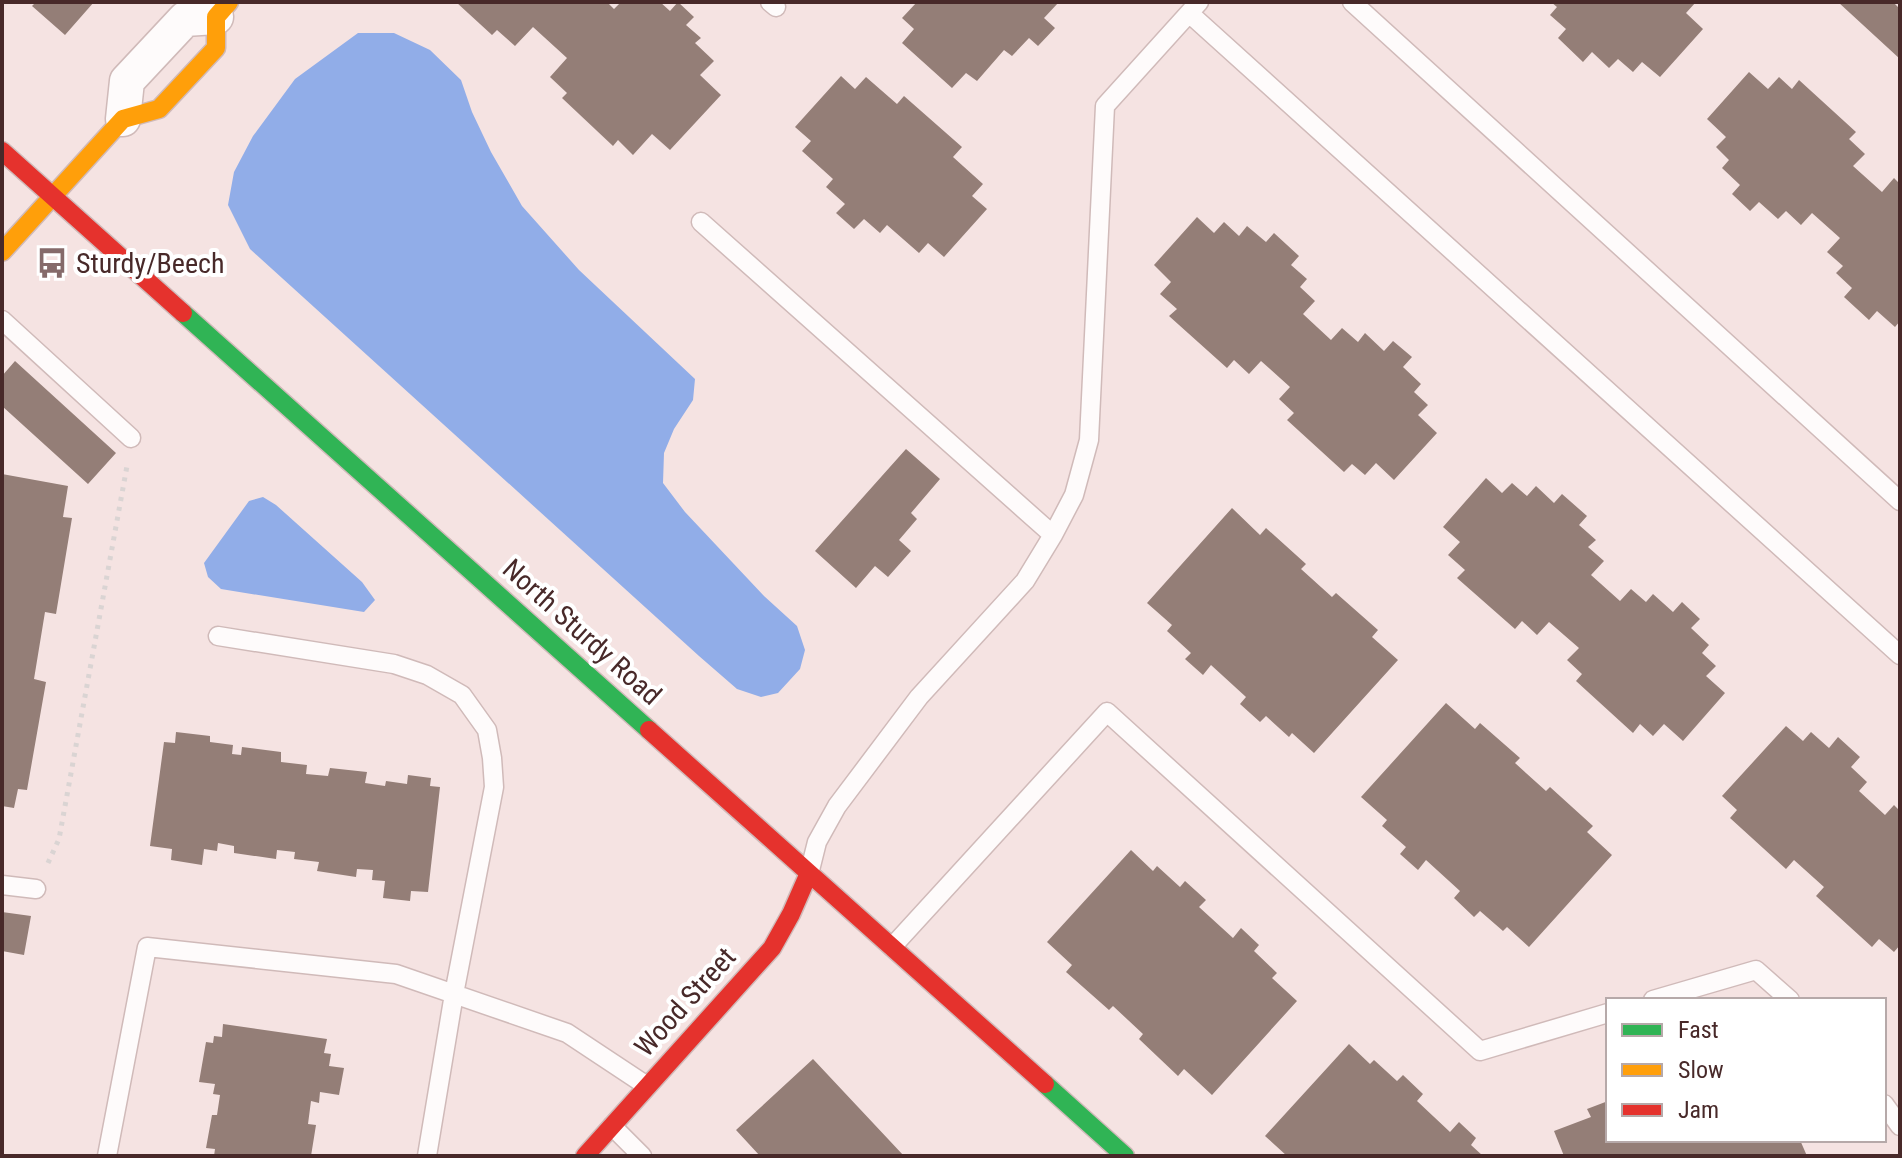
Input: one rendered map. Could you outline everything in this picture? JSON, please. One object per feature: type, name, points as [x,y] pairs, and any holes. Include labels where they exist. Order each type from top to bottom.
[{"type":"street","points":[[2,252],[123,119],[127,81],[185,19],[223,9]]},
{"type":"street","name":"North Sturdy Road","points":[[2,151],[1125,1156]]},
{"type":"street","name":"Wood Street","points":[[585,1156],[772,948],[809,873]]},
{"type":"lane","points":[[1352,2],[1900,501]]},
{"type":"lane","points":[[809,873],[817,842],[837,806],[919,697],[1025,581],[1074,495],[1089,440],[1105,106],[1194,8],[1900,655]]},
{"type":"lane","points":[[701,222],[1053,535]]},
{"type":"lane","points":[[2,320],[131,438]]},
{"type":"lane","points":[[218,636],[394,664],[427,675],[462,695],[487,730],[494,787],[427,1156]]},
{"type":"lane","points":[[892,947],[1107,712],[1480,1051],[1606,1014]]},
{"type":"lane","points":[[2,885],[36,889]]},
{"type":"lane","points":[[107,1156],[147,947],[396,974],[567,1033],[647,1086]]},
{"type":"lane","points":[[1660,998],[1756,970],[1788,998]]},
{"type":"lane","points":[[1886,1107],[1900,1126]]},
{"type":"lane","points":[[612,1126],[642,1156]]},
{"type":"path","points":[[36,889],[59,839],[131,438]]},
{"type":"water","points":[[358,33],[394,33],[430,50],[461,80],[491,152],[522,206],[579,270],[695,379],[693,400],[674,429],[664,453],[663,483],[685,512],[764,596],[797,626],[805,650],[800,669],[778,693],[761,697],[737,689],[250,249],[228,205],[234,172],[253,136],[295,79]]},
{"type":"water","points":[[263,497],[362,582],[375,600],[364,612],[221,589],[208,577],[204,563],[249,501]]},
{"type":"building","points":[[36,2],[94,2],[65,35],[32,6]]},
{"type":"building","points":[[456,2],[607,2],[614,9],[621,2],[660,2],[670,11],[678,2],[694,17],[686,25],[701,38],[695,43],[714,61],[700,75],[721,95],[670,150],[652,134],[633,155],[618,140],[613,146],[562,98],[567,93],[550,77],[567,58],[533,27],[515,46],[497,30],[492,35]]},
{"type":"building","points":[[917,2],[1059,2],[1044,18],[1055,28],[1038,46],[1029,38],[1012,56],[1004,50],[977,81],[966,73],[952,88],[902,43],[914,29],[902,18]]},
{"type":"building","points":[[1551,2],[1696,2],[1686,13],[1703,29],[1660,77],[1642,62],[1633,72],[1618,59],[1609,68],[1592,52],[1583,62],[1558,38],[1566,29],[1550,15],[1557,7]]},
{"type":"building","points":[[1838,2],[1893,2],[1900,9],[1900,59]]},
{"type":"building","points":[[1749,72],[1768,89],[1779,77],[1792,89],[1799,80],[1856,132],[1849,139],[1865,154],[1853,166],[1882,192],[1894,178],[1900,184],[1900,321],[1895,327],[1877,311],[1869,320],[1844,297],[1852,288],[1836,273],[1843,266],[1827,252],[1840,238],[1812,213],[1801,225],[1786,211],[1778,219],[1759,202],[1750,211],[1732,194],[1740,185],[1722,168],[1729,160],[1716,147],[1726,137],[1707,119]]},
{"type":"building","points":[[841,76],[855,89],[866,77],[897,104],[904,96],[962,147],[953,157],[983,184],[972,196],[987,209],[944,257],[928,243],[919,253],[887,225],[880,233],[864,219],[854,229],[836,213],[845,204],[826,187],[833,179],[802,151],[811,141],[795,127]]},
{"type":"building","points":[[1197,217],[1214,233],[1224,222],[1239,236],[1247,226],[1266,242],[1274,233],[1299,256],[1291,265],[1307,279],[1300,287],[1315,301],[1303,314],[1331,340],[1342,328],[1358,342],[1365,333],[1384,351],[1393,341],[1412,357],[1403,367],[1421,384],[1414,392],[1428,405],[1418,415],[1437,433],[1394,480],[1376,463],[1365,475],[1352,464],[1344,472],[1287,420],[1294,413],[1279,399],[1290,387],[1261,361],[1249,374],[1234,360],[1227,368],[1169,316],[1177,309],[1160,294],[1171,282],[1154,265]]},
{"type":"building","points":[[15,361],[116,453],[88,484],[2,406],[2,376]]},
{"type":"building","points":[[906,449],[940,479],[911,513],[917,519],[899,540],[911,551],[888,577],[875,566],[856,588],[815,551]]},
{"type":"building","points":[[2,474],[68,486],[63,517],[72,518],[56,614],[45,612],[34,679],[46,682],[27,790],[18,789],[14,808],[2,806]]},
{"type":"building","points":[[1486,478],[1502,493],[1512,483],[1527,496],[1536,486],[1554,503],[1562,494],[1587,516],[1579,525],[1596,540],[1588,547],[1604,561],[1591,575],[1620,601],[1631,589],[1646,602],[1653,594],[1673,612],[1682,602],[1700,619],[1691,628],[1709,645],[1702,653],[1716,666],[1706,676],[1725,693],[1683,741],[1664,724],[1653,736],[1640,724],[1633,733],[1576,681],[1582,674],[1567,660],[1579,648],[1549,622],[1537,635],[1522,621],[1515,629],[1457,578],[1465,570],[1448,555],[1460,542],[1443,527]]},
{"type":"building","points":[[1232,508],[1260,535],[1266,528],[1306,564],[1301,569],[1332,597],[1336,593],[1378,630],[1372,637],[1398,660],[1314,753],[1292,733],[1289,737],[1266,716],[1260,722],[1240,704],[1246,697],[1211,665],[1203,675],[1185,659],[1191,653],[1167,631],[1172,625],[1147,603]]},
{"type":"building","points":[[1446,703],[1475,729],[1480,723],[1520,758],[1515,763],[1546,791],[1550,787],[1593,826],[1587,832],[1612,855],[1529,947],[1507,927],[1503,931],[1480,911],[1474,917],[1454,898],[1460,891],[1426,860],[1418,870],[1400,854],[1406,847],[1382,826],[1387,820],[1361,797]]},
{"type":"building","points":[[1786,726],[1803,741],[1811,732],[1829,748],[1838,737],[1860,757],[1851,767],[1867,782],[1859,791],[1885,815],[1894,805],[1900,811],[1900,945],[1894,952],[1879,939],[1872,947],[1816,896],[1824,887],[1794,860],[1786,869],[1730,818],[1737,810],[1722,796]]},
{"type":"building","points":[[176,732],[210,736],[210,742],[233,745],[232,754],[241,755],[242,747],[281,752],[281,762],[307,765],[306,774],[328,776],[330,768],[367,772],[365,783],[385,786],[386,781],[407,784],[408,775],[431,778],[430,786],[440,787],[428,892],[411,891],[410,901],[383,898],[385,881],[372,880],[373,870],[357,869],[356,877],[317,871],[319,862],[294,859],[295,852],[277,850],[276,859],[234,853],[234,846],[218,843],[217,851],[204,849],[202,865],[171,860],[172,849],[150,846],[164,742],[175,743]]},
{"type":"building","points":[[1131,850],[1153,871],[1157,866],[1180,887],[1185,881],[1206,900],[1199,907],[1233,938],[1241,928],[1259,945],[1254,951],[1277,973],[1272,978],[1297,1001],[1212,1095],[1184,1069],[1178,1076],[1139,1039],[1143,1034],[1113,1006],[1109,1010],[1066,972],[1072,965],[1047,942]]},
{"type":"building","points":[[2,912],[31,916],[24,955],[2,951]]},
{"type":"building","points":[[223,1024],[327,1039],[324,1053],[331,1054],[329,1066],[344,1068],[339,1095],[320,1092],[319,1103],[311,1101],[308,1124],[316,1125],[311,1156],[214,1156],[215,1149],[206,1148],[212,1115],[217,1115],[220,1095],[213,1094],[215,1084],[199,1082],[206,1042],[213,1043],[214,1036],[222,1037]]},
{"type":"building","points":[[1349,1044],[1370,1064],[1374,1060],[1397,1081],[1403,1075],[1423,1094],[1417,1101],[1450,1132],[1459,1122],[1476,1138],[1471,1145],[1483,1156],[1287,1156],[1265,1136]]},
{"type":"building","points":[[813,1059],[904,1156],[760,1156],[736,1130]]},
{"type":"building","points":[[1606,1102],[1606,1142],[1801,1142],[1807,1156],[1564,1156],[1554,1131],[1591,1117],[1587,1109]]},
{"type":"traffic: fast","points":[[183,313],[649,730]]},
{"type":"traffic: fast","points":[[1045,1084],[1125,1156]]},
{"type":"traffic: slow","points":[[2,252],[123,119],[159,109],[216,48],[216,17],[229,2]]},
{"type":"traffic: jam","points":[[2,151],[183,313]]},
{"type":"traffic: jam","points":[[649,730],[1045,1084]]},
{"type":"traffic: jam","points":[[585,1156],[772,948],[809,873]]},
{"type":"place","name":"Sturdy/Beech","points":[[52,263]]}]
